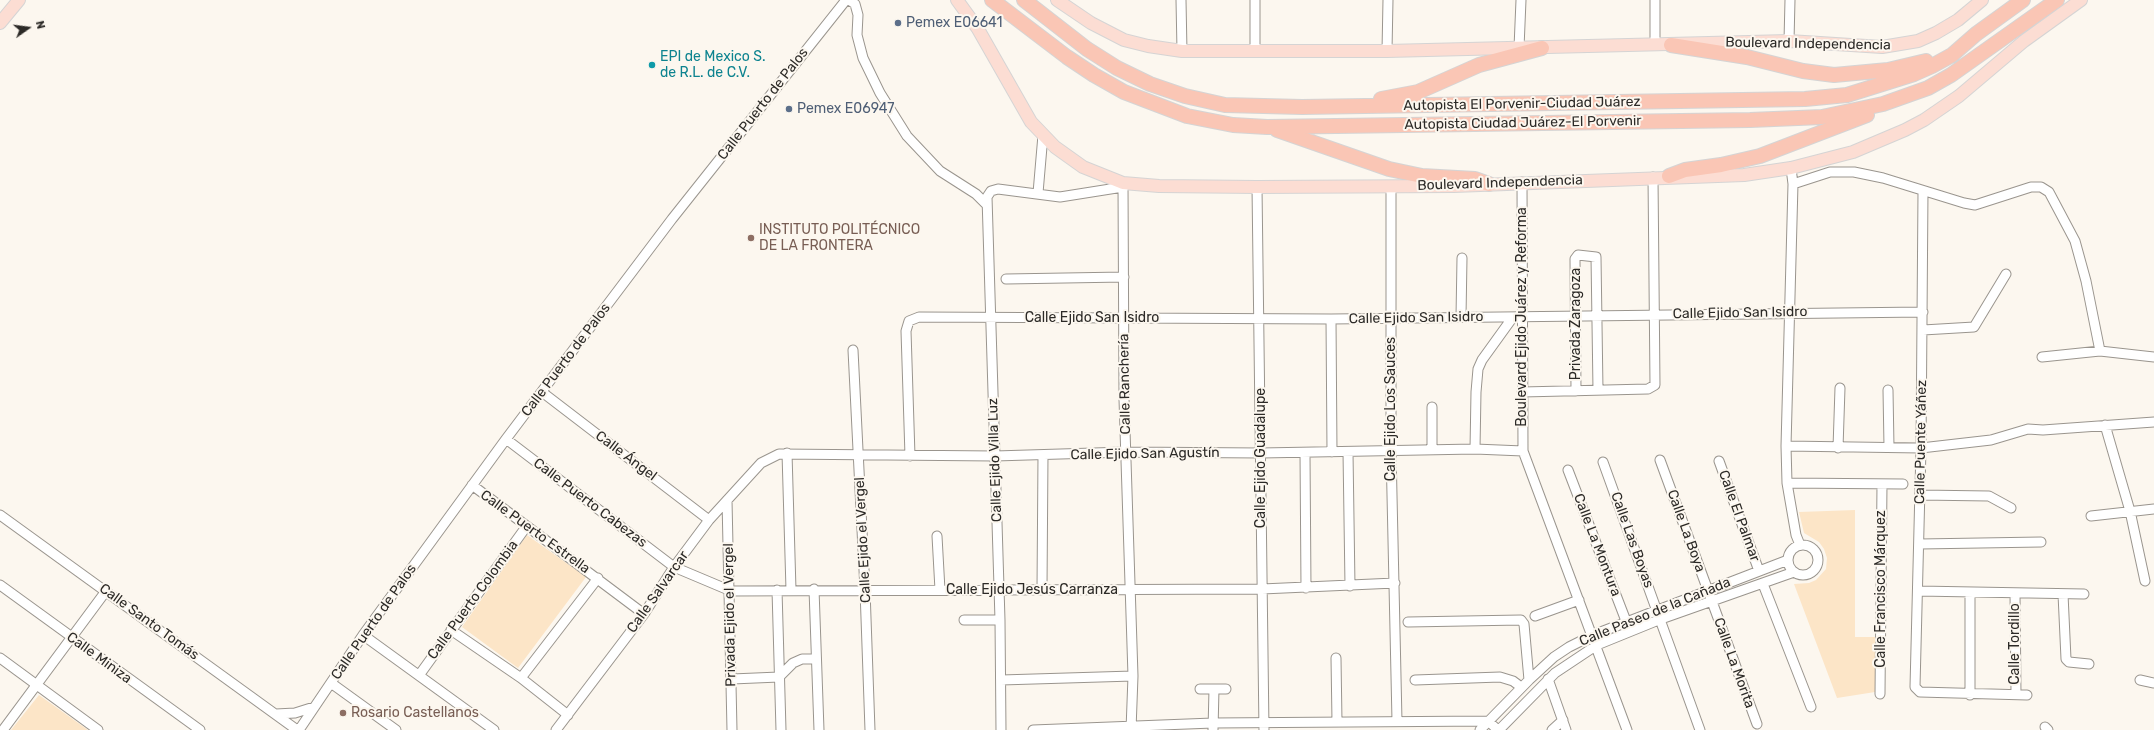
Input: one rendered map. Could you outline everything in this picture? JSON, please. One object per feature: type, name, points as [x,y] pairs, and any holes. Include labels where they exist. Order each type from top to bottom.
[{"type":"highway","name":"Autopista Ciudad Juárez-El Porvenir","points":[[992,0],[1077,64],[1124,92],[1188,116],[1233,125],[1267,127],[1805,118],[1845,113],[1895,101],[1928,88],[1951,75],[2057,0]]},
{"type":"highway","name":"Autopista El Porvenir-Ciudad Juárez","points":[[1024,0],[1087,49],[1117,68],[1141,80],[1185,96],[1225,105],[1302,107],[1828,97],[1865,90],[1914,74],[1952,54],[1976,34],[2023,0]]},
{"type":"highway","points":[[1670,45],[1747,57],[1803,71],[1834,75],[1888,70],[1952,54]]},
{"type":"highway","points":[[1340,106],[1418,92],[1479,65],[1542,48]]},
{"type":"highway","points":[[1670,176],[1685,170],[1721,165],[1760,156],[1877,112],[1895,101]]},
{"type":"highway","points":[[1267,127],[1389,169],[1422,176],[1475,180],[1489,184]]},
{"type":"main road","points":[[0,23],[19,0]]},
{"type":"main road","name":"Boulevard Independencia","points":[[957,0],[988,45],[1026,114],[1043,135],[1062,153],[1083,167],[1123,185],[1257,187],[1489,184],[1670,176],[1744,175],[1791,168],[1828,160],[1888,138],[1924,120],[1959,96],[2024,41],[2081,0]]},
{"type":"main road","name":"Boulevard Independencia","points":[[1057,0],[1091,23],[1124,40],[1148,46],[1182,51],[1387,51],[1789,41],[1865,46],[1906,44],[1936,33],[1958,20],[1982,0]]},
{"type":"street","name":"Calle Puerto de Palos","points":[[298,730],[364,635],[506,439],[677,213],[846,0]]},
{"type":"street","points":[[849,0],[855,4],[858,15],[857,35],[863,58],[880,93],[907,136],[940,171],[976,194],[987,206]]},
{"type":"street","points":[[1182,0],[1182,51]]},
{"type":"street","points":[[1255,0],[1255,51]]},
{"type":"street","points":[[1387,51],[1388,0]]},
{"type":"street","points":[[1519,48],[1521,0]]},
{"type":"street","points":[[1655,45],[1656,0]]},
{"type":"street","points":[[1789,41],[1790,0]]},
{"type":"street","points":[[1043,135],[1038,193],[1066,197],[1123,185]]},
{"type":"street","points":[[1828,160],[1830,172]]},
{"type":"street","points":[[1791,168],[1793,184],[1786,446],[1787,483],[1796,536],[1800,545]]},
{"type":"street","points":[[1793,184],[1830,172],[1854,172],[1872,175],[1975,205],[2031,187],[2041,187],[2049,192],[2075,241],[2086,281],[2100,351]]},
{"type":"street","points":[[1522,392],[1648,389],[1653,387],[1656,382],[1653,177]]},
{"type":"street","name":"Boulevard Ejido Juárez y Reforma","points":[[1522,182],[1517,317],[1522,392],[1523,451],[1597,645],[1627,730]]},
{"type":"street","name":"Calle Ranchería","points":[[1123,185],[1123,318],[1129,590],[1133,676],[1131,728]]},
{"type":"street","name":"Calle Ejido Los Sauces","points":[[1391,186],[1390,450],[1395,583],[1397,721]]},
{"type":"street","name":"Calle Ejido Guadalupe","points":[[1257,187],[1264,726]]},
{"type":"street","name":"Calle Ejido Villa Luz","points":[[1001,730],[1000,620],[992,318],[987,206],[988,197],[991,191],[998,189],[1038,193]]},
{"type":"street","name":"Calle Puente Yáñez","points":[[1923,191],[1920,544],[1915,684],[1918,691],[1970,695]]},
{"type":"street","name":"Privada Zaragoza","points":[[1576,391],[1576,258],[1578,255],[1596,257],[1597,315]]},
{"type":"street","points":[[1461,317],[1462,258]]},
{"type":"street","points":[[1923,330],[1974,327],[2006,274]]},
{"type":"street","points":[[1006,279],[1124,277]]},
{"type":"street","name":"Calle Ejido San Isidro","points":[[910,456],[906,331],[909,321],[919,317],[1331,319],[1789,312],[1923,312]]},
{"type":"street","points":[[1597,315],[1598,390]]},
{"type":"street","points":[[1475,449],[1478,369],[1482,360],[1517,317]]},
{"type":"street","points":[[1331,319],[1332,452]]},
{"type":"street","name":"Calle Ejido el Vergel","points":[[853,350],[865,590],[870,730]]},
{"type":"street","points":[[2042,357],[2100,351],[2154,357]]},
{"type":"street","points":[[1838,448],[1840,388]]},
{"type":"street","points":[[1888,390],[1889,447]]},
{"type":"street","name":"Calle Ángel","points":[[542,392],[709,520]]},
{"type":"street","points":[[1432,407],[1432,449]]},
{"type":"street","points":[[1786,446],[1838,448],[1921,448],[1991,440],[2020,430],[2154,422]]},
{"type":"street","points":[[2105,425],[2130,512],[2145,581]]},
{"type":"street","name":"Calle Puerto Cabezas","points":[[506,439],[674,567]]},
{"type":"street","name":"Calle Ejido San Agustín","points":[[767,459],[787,453],[858,456],[995,456],[1126,452],[1305,453],[1432,449],[1523,451]]},
{"type":"street","points":[[1348,452],[1350,586]]},
{"type":"street","points":[[787,453],[791,590]]},
{"type":"street","points":[[1305,453],[1306,588]]},
{"type":"street","points":[[1042,589],[1043,455]]},
{"type":"street","name":"Calle Salvarcar","points":[[556,730],[644,614],[674,567],[709,520],[767,459]]},
{"type":"street","name":"Calle La Boya","points":[[1660,460],[1712,602]]},
{"type":"street","name":"Calle El Palmar","points":[[1719,461],[1759,571]]},
{"type":"street","name":"Calle Las Boyas","points":[[1603,462],[1700,730]]},
{"type":"street","name":"Calle La Montura","points":[[1568,470],[1626,621]]},
{"type":"street","points":[[1787,483],[1904,484]]},
{"type":"street","name":"Calle Francisco Márquez","points":[[1880,694],[1882,484]]},
{"type":"street","name":"Calle Puerto Estrella","points":[[472,485],[644,614]]},
{"type":"street","points":[[1920,495],[1989,496],[2012,508]]},
{"type":"street","name":"Privada Ejido el Vergel","points":[[727,500],[732,730]]},
{"type":"street","points":[[2091,516],[2154,509]]},
{"type":"street","name":"Calle Santo Tomás","points":[[0,515],[298,730]]},
{"type":"street","name":"Calle Puerto Colombia","points":[[420,674],[526,527]]},
{"type":"street","points":[[937,536],[940,590]]},
{"type":"street","points":[[1920,544],[2041,542]]},
{"type":"street","points":[[1800,545],[1810,546],[1816,554],[1817,564],[1808,574],[1794,572],[1788,564],[1791,550],[1800,545]]},
{"type":"street","name":"Calle Paseo de la Cañada","points":[[1480,730],[1554,657],[1592,634],[1788,560]]},
{"type":"street","name":"Calle Ejido Jesús Carranza","points":[[674,567],[730,591],[814,589],[1262,589],[1395,583]]},
{"type":"street","name":"Calle Paseo de la Cañada","points":[[1499,730],[1548,679],[1573,659],[1597,645],[1661,619],[1794,572]]},
{"type":"street","name":"Calle Puerto Estrella","points":[[521,678],[598,578]]},
{"type":"street","points":[[1763,584],[1811,707]]},
{"type":"street","name":"Calle Miniza","points":[[0,585],[71,638],[200,730]]},
{"type":"street","points":[[814,589],[819,730]]},
{"type":"street","points":[[777,590],[781,730]]},
{"type":"street","points":[[3,730],[38,685],[106,591]]},
{"type":"street","points":[[1919,591],[2084,594]]},
{"type":"street","points":[[1970,592],[1970,695],[2027,695]]},
{"type":"street","name":"Calle Tordillo","points":[[2015,593],[2016,694]]},
{"type":"street","points":[[2063,594],[2066,658],[2069,662],[2089,664]]},
{"type":"street","points":[[1535,616],[1579,600]]},
{"type":"street","name":"Calle La Morita","points":[[1712,602],[1757,724]]},
{"type":"street","points":[[964,620],[1000,620]]},
{"type":"street","points":[[1408,622],[1521,620],[1524,624],[1530,680]]},
{"type":"street","points":[[452,630],[521,678],[568,715]]},
{"type":"street","points":[[364,635],[420,674],[494,730]]},
{"type":"street","points":[[0,658],[98,730]]},
{"type":"street","points":[[1336,658],[1337,722]]},
{"type":"street","points":[[732,679],[779,677],[793,663],[802,659],[816,659]]},
{"type":"street","points":[[1001,680],[1133,676]]},
{"type":"street","points":[[1415,680],[1500,677],[1513,681],[1522,688]]},
{"type":"street","points":[[1548,679],[1566,730]]},
{"type":"street","points":[[2140,680],[2154,683]]},
{"type":"street","points":[[330,683],[396,730]]},
{"type":"street","points":[[1200,689],[1226,689]]},
{"type":"street","points":[[1213,727],[1214,689]]},
{"type":"street","points":[[276,714],[295,714],[314,707]]},
{"type":"street","points":[[1552,730],[1563,720]]},
{"type":"street","points":[[1034,730],[1264,726],[1337,722],[1488,721],[1499,730]]},
{"type":"shaded area","points":[[1855,510],[1855,637],[1875,637],[1875,692],[1837,698],[1794,584],[1809,583],[1816,580],[1826,569],[1827,558],[1824,549],[1819,542],[1804,533],[1799,512]]},
{"type":"shaded area","points":[[527,535],[586,577],[518,668],[462,627]]},
{"type":"shaded area","points":[[39,695],[88,730],[11,730]]},
{"type":"place","name":"Pemex E06641","points":[[898,23]]},
{"type":"place","name":"EPI de Mexico S. de R.L. de C.V.","points":[[652,65]]},
{"type":"place","name":"Pemex E06947","points":[[789,109]]},
{"type":"place","name":"INSTITUTO POLITÉCNICO DE LA FRONTERA","points":[[751,238]]},
{"type":"place","name":"Rosario Castellanos","points":[[343,713]]}]
